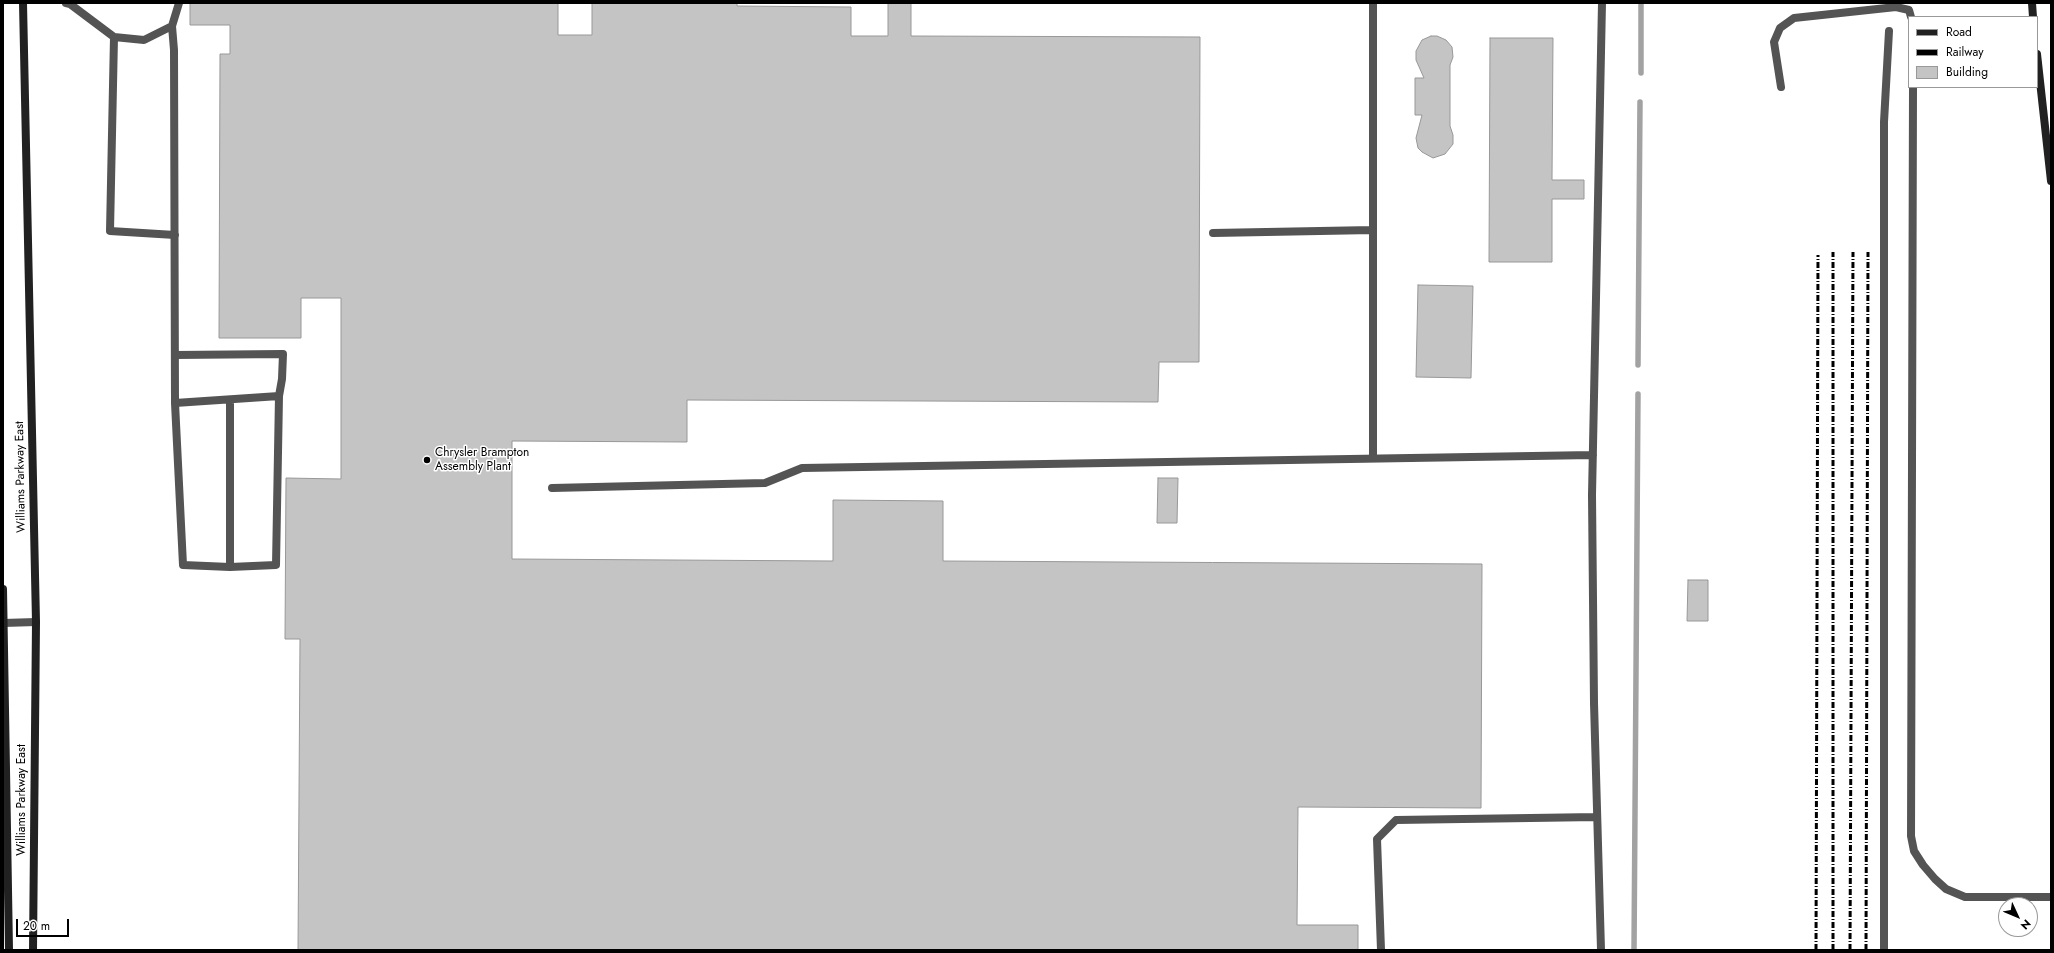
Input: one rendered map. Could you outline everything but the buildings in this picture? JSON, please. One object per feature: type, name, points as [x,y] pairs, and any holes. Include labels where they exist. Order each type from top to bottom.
[{"type":"main road","name":"Williams Parkway East","points":[[23,3],[36,622],[33,950]]},
{"type":"main road","points":[[2032,3],[2033,16]]},
{"type":"main road","points":[[2038,63],[2051,181]]},
{"type":"main road","name":"Williams Parkway East","points":[[3,589],[9,950]]},
{"type":"lane","points":[[66,3],[70,4],[114,37],[144,40],[172,26]]},
{"type":"lane","points":[[176,355],[283,354],[282,378],[279,396],[276,565],[230,567],[182,565],[176,403],[176,355],[176,235],[174,50],[172,26],[179,3]]},
{"type":"lane","points":[[1373,3],[1373,458]]},
{"type":"lane","points":[[1601,950],[1594,703],[1592,495],[1602,3]]},
{"type":"lane","points":[[1781,86],[1774,42],[1780,28],[1794,18],[1896,7],[1909,10],[1911,16]]},
{"type":"lane","points":[[1884,950],[1884,122],[1889,31]]},
{"type":"lane","points":[[114,37],[110,231],[176,235]]},
{"type":"lane","points":[[1913,88],[1910,589],[1911,836],[1914,851],[1923,865],[1934,880],[1946,889],[1965,897],[2051,897]]},
{"type":"lane","points":[[1213,233],[1373,230]]},
{"type":"lane","points":[[176,403],[279,396]]},
{"type":"lane","points":[[230,400],[230,567]]},
{"type":"lane","points":[[552,488],[765,484],[802,468],[1593,455]]},
{"type":"lane","points":[[3,623],[36,622]]},
{"type":"lane","points":[[1382,950],[1377,840],[1396,820],[1597,817]]},
{"type":"waterway","points":[[1641,3],[1641,73]]},
{"type":"waterway","points":[[1638,365],[1640,102]]},
{"type":"waterway","points":[[1634,950],[1638,394]]},
{"type":"railway","points":[[1833,252],[1833,950]]},
{"type":"railway","points":[[1850,950],[1853,252]]},
{"type":"railway","points":[[1866,950],[1868,252]]},
{"type":"railway","points":[[1816,950],[1818,255]]},
{"type":"place","name":"Chrysler Brampton Assembly Plant","points":[[427,460]]}]
